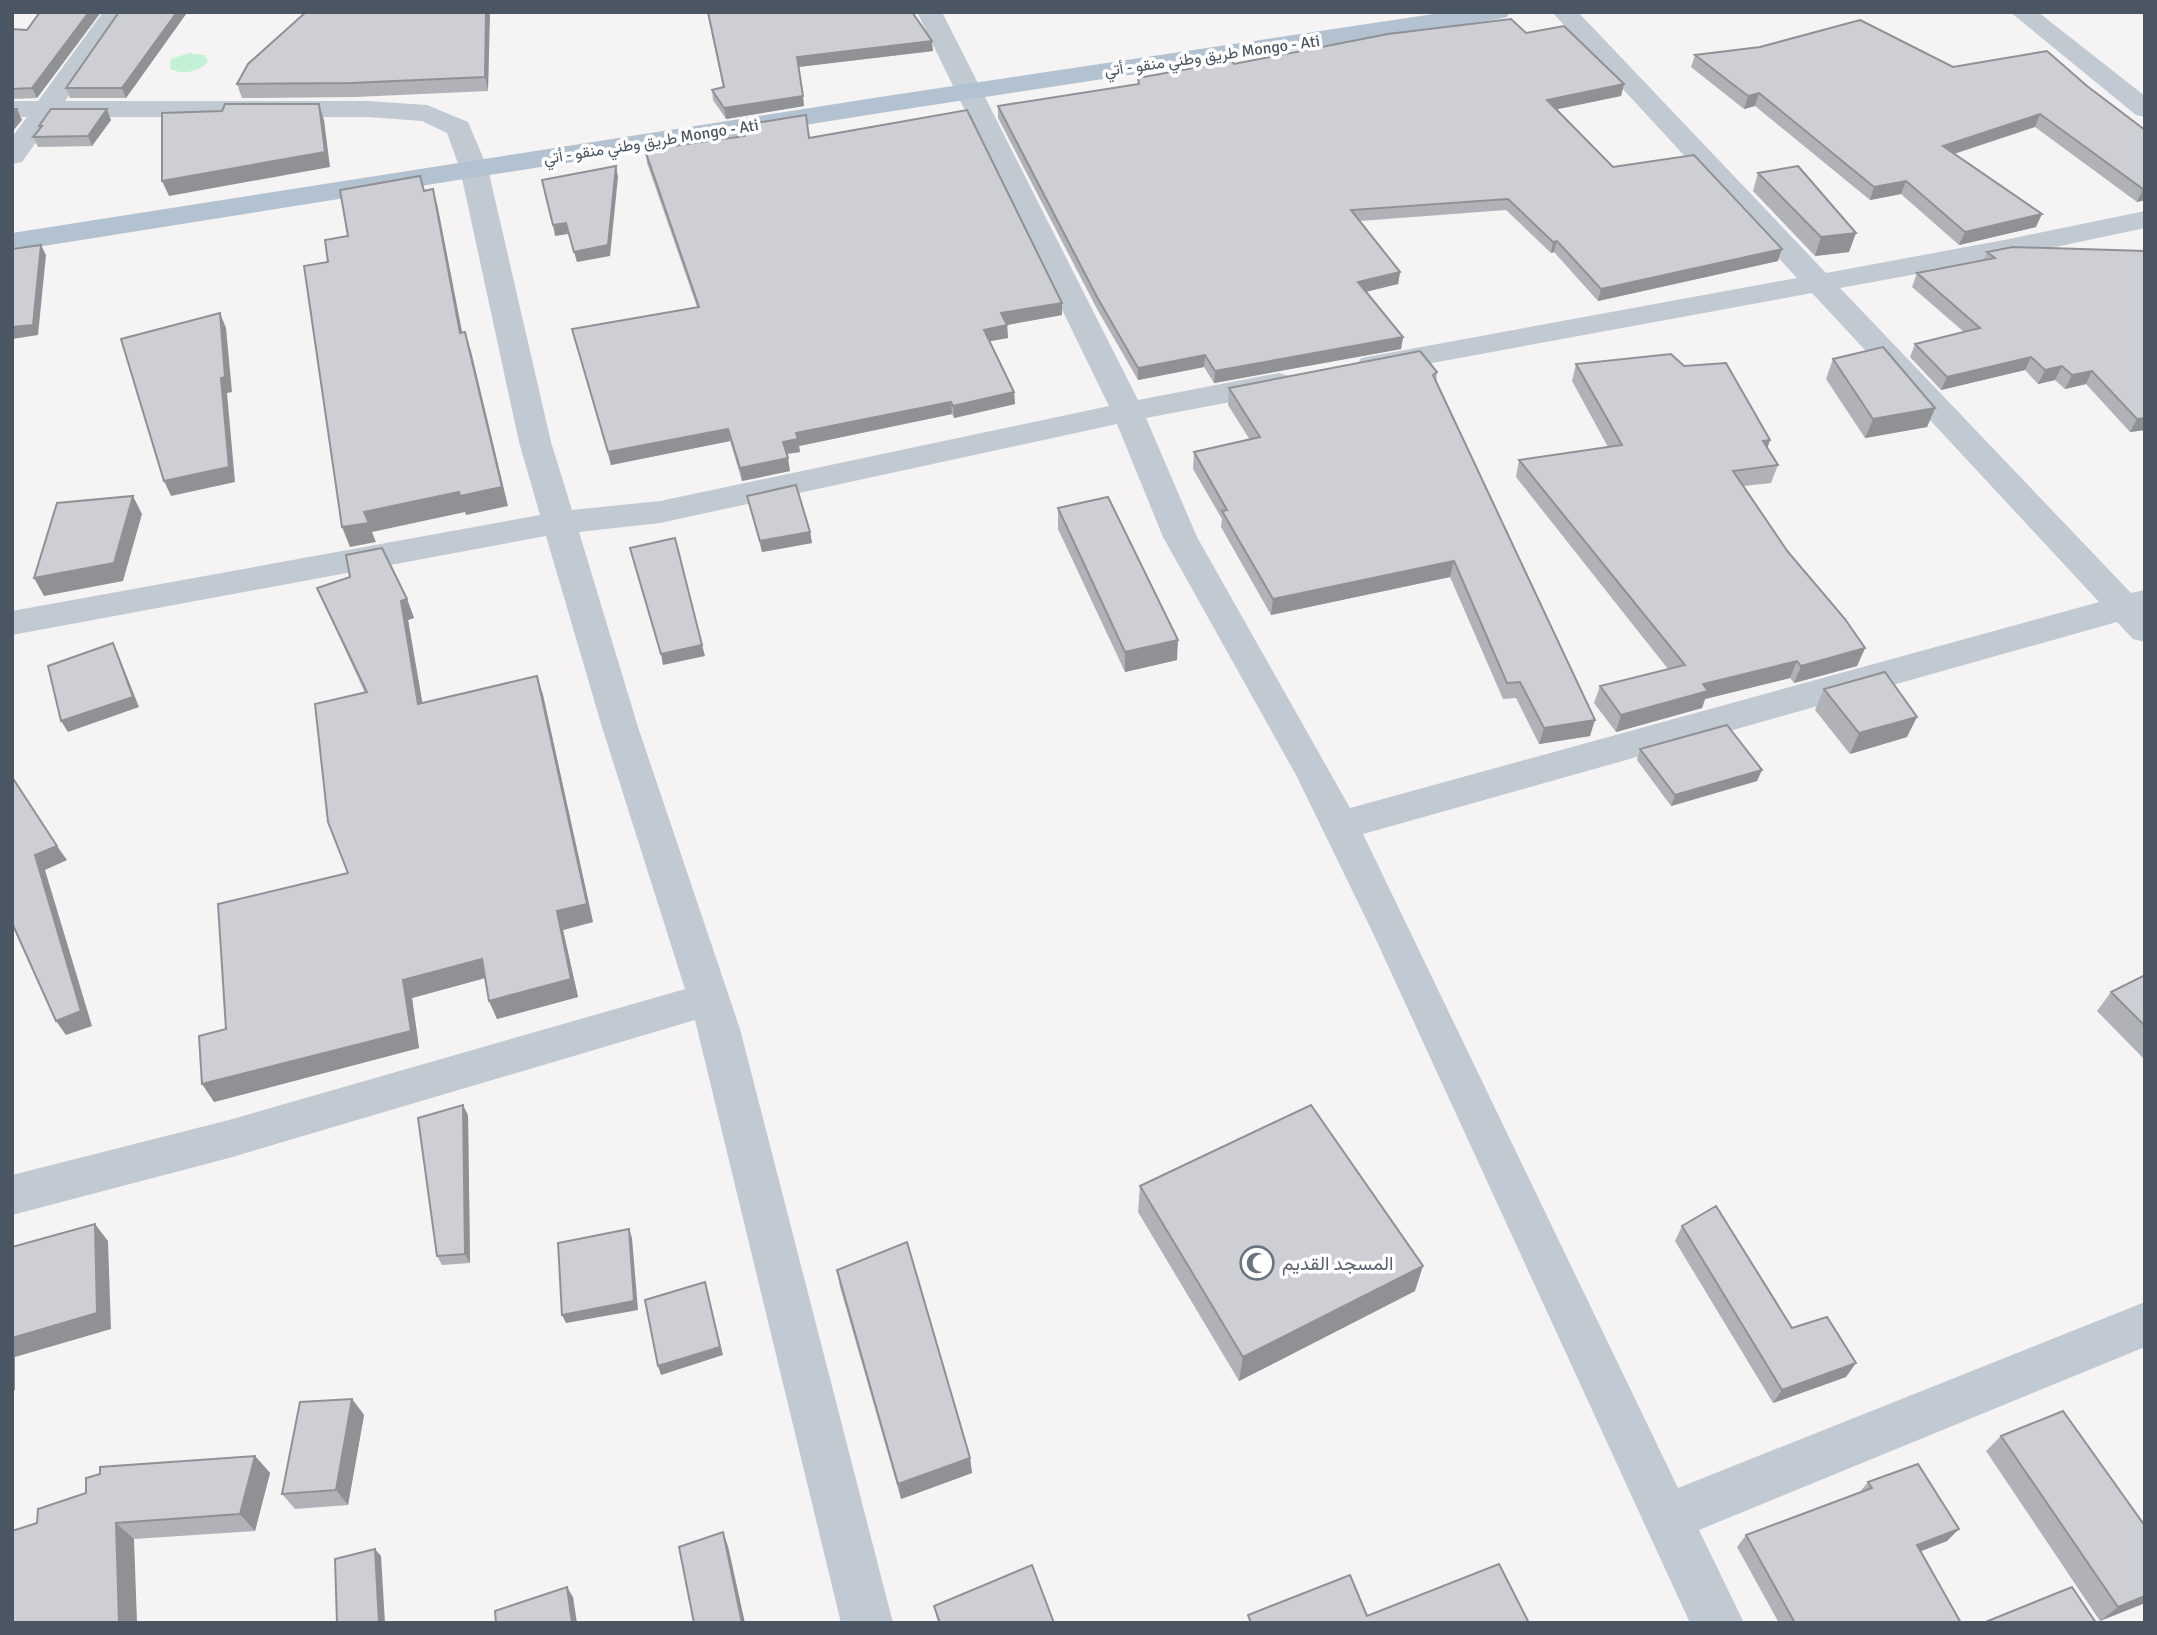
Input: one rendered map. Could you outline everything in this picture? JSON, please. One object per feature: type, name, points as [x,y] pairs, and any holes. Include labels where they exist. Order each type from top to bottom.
[{"type":"main road","name":"طريق وطني منقو - أتي Mongo - Ati","points":[[12,242],[969,91],[1498,12]]},
{"type":"street","points":[[12,156],[116,12]]},
{"type":"street","points":[[929,12],[1128,412],[1180,537],[1340,826],[1392,931],[1666,1518],[1718,1623]]},
{"type":"street","points":[[1340,826],[2138,613],[1818,283],[1564,12]]},
{"type":"street","points":[[2022,12],[2145,108]]},
{"type":"street","points":[[12,108],[368,109],[427,113],[459,128],[474,169],[535,442],[620,727],[722,1042],[867,1623]]},
{"type":"street","points":[[1342,371],[2004,249],[2145,219]]},
{"type":"street","points":[[12,622],[559,523],[660,512],[1128,412],[1302,378]]},
{"type":"street","points":[[12,1195],[229,1139],[709,999]]},
{"type":"street","points":[[1666,1518],[2145,1325]]},
{"type":"green space","points":[[189,53],[205,55],[208,62],[190,72],[170,69],[171,59]]},
{"type":"building","points":[[40,12],[89,12],[32,88],[12,89],[12,29],[27,30]]},
{"type":"building","points":[[119,12],[177,12],[122,88],[66,88]]},
{"type":"building","points":[[306,12],[486,12],[485,77],[350,83],[237,84],[248,64]]},
{"type":"building","points":[[708,12],[912,12],[932,41],[797,57],[803,96],[724,108],[712,90],[724,87]]},
{"type":"building","points":[[1511,19],[1526,33],[1564,26],[1624,84],[1547,100],[1613,167],[1694,155],[1782,249],[1601,289],[1557,241],[1553,242],[1508,199],[1351,210],[1400,272],[1358,282],[1403,337],[1215,371],[1205,355],[1138,368],[1097,297],[998,106],[1139,84],[1138,78],[1232,61],[1234,64],[1388,34]]},
{"type":"building","points":[[1860,20],[1953,67],[2047,51],[2087,86],[2145,130],[2145,188],[2040,114],[1943,146],[2042,214],[1965,232],[1906,181],[1874,187],[1759,93],[1748,96],[1695,55],[1760,47]]},
{"type":"building","points":[[225,104],[319,104],[325,152],[162,181],[162,113],[222,111]]},
{"type":"building","points":[[51,109],[107,109],[88,136],[33,137]]},
{"type":"building","points":[[967,110],[1062,303],[1001,313],[1007,325],[984,330],[1014,392],[953,406],[951,402],[796,433],[798,439],[783,442],[788,458],[740,468],[728,429],[608,452],[572,329],[699,307],[645,150],[744,136],[737,126],[806,115],[809,138]]},
{"type":"building","points":[[616,166],[608,245],[574,252],[566,223],[553,225],[542,180]]},
{"type":"building","points":[[1798,166],[1856,233],[1821,237],[1758,173]]},
{"type":"building","points":[[420,176],[424,191],[433,189],[460,333],[465,332],[502,487],[460,496],[459,492],[364,512],[369,523],[342,527],[304,266],[328,262],[325,240],[348,236],[340,190]]},
{"type":"building","points":[[41,245],[33,325],[12,327],[12,249]]},
{"type":"building","points":[[2013,247],[2145,251],[2145,418],[2137,419],[2092,371],[2072,375],[2062,366],[2045,370],[2031,357],[1947,377],[1915,344],[1980,328],[1917,273],[1995,258],[1987,252]]},
{"type":"building","points":[[220,313],[225,377],[221,378],[229,467],[164,481],[121,339]]},
{"type":"building","points":[[1883,347],[1935,408],[1873,419],[1833,359]]},
{"type":"building","points":[[1420,351],[1437,372],[1433,375],[1595,720],[1544,728],[1520,682],[1507,683],[1454,561],[1273,599],[1222,511],[1227,510],[1194,452],[1260,437],[1229,388]]},
{"type":"building","points":[[1671,354],[1684,366],[1726,363],[1770,440],[1763,441],[1778,465],[1733,471],[1788,552],[1845,619],[1865,648],[1801,666],[1797,661],[1703,684],[1708,691],[1621,715],[1600,686],[1685,665],[1519,460],[1622,445],[1576,364]]},
{"type":"building","points":[[796,485],[810,532],[760,541],[747,496]]},
{"type":"building","points":[[133,496],[114,563],[34,578],[57,503]]},
{"type":"building","points":[[1108,497],[1178,640],[1125,652],[1058,508]]},
{"type":"building","points":[[675,538],[702,645],[661,654],[630,548]]},
{"type":"building","points":[[382,548],[407,599],[401,601],[418,704],[537,676],[587,904],[557,911],[571,979],[489,1001],[482,959],[403,980],[411,1031],[202,1084],[199,1036],[226,1029],[218,904],[348,873],[328,822],[315,704],[367,692],[317,588],[350,577],[346,555]]},
{"type":"building","points":[[113,643],[133,697],[61,721],[48,666]]},
{"type":"building","points":[[1885,672],[1917,717],[1859,733],[1824,689]]},
{"type":"building","points":[[1727,725],[1762,770],[1675,795],[1640,749]]},
{"type":"building","points":[[12,777],[57,846],[35,855],[81,1011],[56,1021],[12,923]]},
{"type":"building","points":[[2145,975],[2145,1026],[2111,992]]},
{"type":"building","points":[[463,1105],[465,1254],[437,1256],[418,1118]]},
{"type":"building","points":[[1311,1105],[1423,1266],[1243,1357],[1140,1186]]},
{"type":"building","points":[[1716,1206],[1792,1328],[1827,1317],[1856,1363],[1782,1390],[1682,1226]]},
{"type":"building","points":[[95,1224],[97,1313],[12,1338],[12,1247]]},
{"type":"building","points":[[629,1229],[634,1301],[562,1315],[558,1243]]},
{"type":"building","points":[[907,1242],[970,1458],[898,1484],[837,1270]]},
{"type":"building","points":[[705,1282],[720,1347],[658,1366],[645,1300]]},
{"type":"building","points":[[352,1399],[336,1490],[282,1494],[300,1402]]},
{"type":"building","points":[[2063,1411],[2145,1526],[2145,1596],[2118,1607],[2001,1436]]},
{"type":"building","points":[[255,1456],[240,1514],[116,1523],[119,1623],[12,1623],[12,1531],[37,1523],[38,1509],[86,1493],[86,1478],[100,1474],[100,1467]]},
{"type":"building","points":[[1918,1464],[1959,1529],[1917,1545],[1961,1623],[1795,1623],[1746,1535],[1872,1488],[1868,1482]]},
{"type":"building","points":[[723,1532],[742,1623],[694,1623],[679,1547]]},
{"type":"building","points":[[375,1549],[379,1623],[337,1623],[335,1559]]},
{"type":"building","points":[[1499,1564],[1529,1623],[1251,1623],[1248,1615],[1350,1575],[1367,1616]]},
{"type":"building","points":[[1032,1565],[1054,1623],[940,1623],[934,1606]]},
{"type":"building","points":[[567,1587],[572,1623],[496,1623],[495,1611]]},
{"type":"building","points":[[2072,1587],[2096,1623],[1983,1623]]},
{"type":"place","name":"المسجد القديم","points":[[1257,1263]]}]
